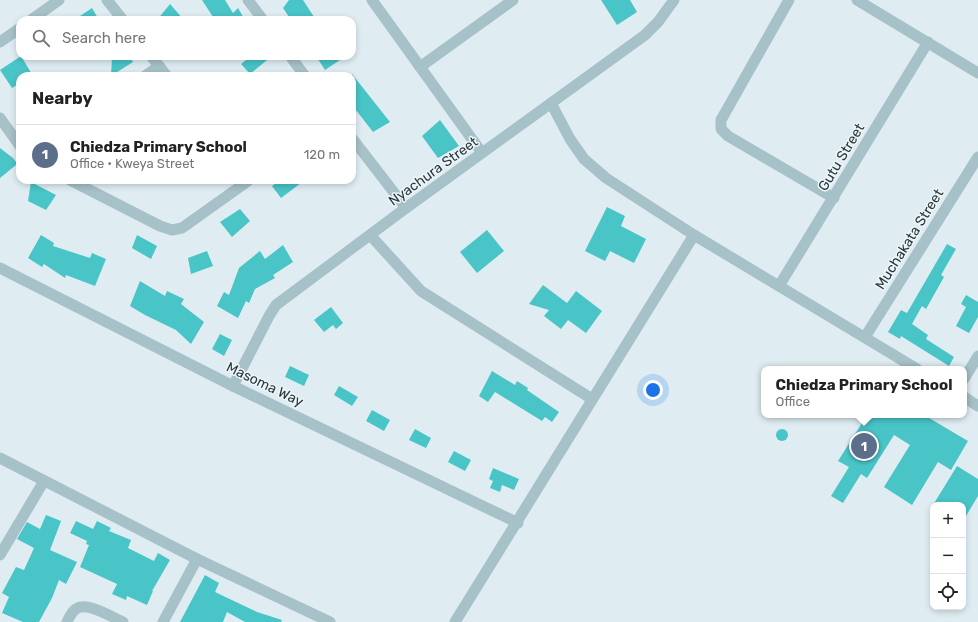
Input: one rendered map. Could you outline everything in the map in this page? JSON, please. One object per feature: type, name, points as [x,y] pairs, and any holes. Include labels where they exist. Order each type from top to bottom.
[{"type":"street","points":[[37,16],[59,0]]},
{"type":"street","points":[[107,0],[120,16]]},
{"type":"street","points":[[248,0],[260,16]]},
{"type":"street","points":[[372,0],[482,153]]},
{"type":"street","points":[[420,68],[513,0]]},
{"type":"street","name":"Nyachura Street","points":[[233,386],[276,305],[371,236],[406,208],[645,35],[658,22],[674,0]]},
{"type":"street","points":[[789,0],[721,120],[721,129],[728,136],[834,198]]},
{"type":"street","points":[[857,0],[978,73]]},
{"type":"street","points":[[0,42],[16,31]]},
{"type":"street","name":"Gutu Street","points":[[779,286],[928,42]]},
{"type":"street","points":[[154,60],[164,72]]},
{"type":"street","points":[[293,60],[302,72]]},
{"type":"street","points":[[151,72],[159,66]]},
{"type":"street","points":[[551,103],[570,139],[584,159],[606,178],[694,235],[912,366]]},
{"type":"street","points":[[0,118],[16,140]]},
{"type":"street","points":[[356,143],[406,208]]},
{"type":"street","name":"Muchakata Street","points":[[865,338],[978,157]]},
{"type":"street","points":[[78,184],[160,226],[172,230],[182,228],[243,184]]},
{"type":"street","points":[[455,622],[518,523],[592,399],[694,235]]},
{"type":"street","points":[[371,236],[421,290],[592,399]]},
{"type":"street","name":"Masoma Way","points":[[0,268],[233,386],[518,523]]},
{"type":"street","points":[[967,374],[978,356]]},
{"type":"street","points":[[967,399],[978,406]]},
{"type":"street","points":[[0,458],[197,559],[330,622]]},
{"type":"street","points":[[0,555],[44,481]]},
{"type":"street","points":[[163,622],[197,559]]},
{"type":"street","points":[[67,622],[75,609],[83,606],[123,622]]},
{"type":"building","points":[[202,0],[225,0],[233,13],[238,8],[243,16],[212,16]]},
{"type":"building","points":[[289,0],[303,0],[313,16],[288,16],[283,8]]},
{"type":"building","points":[[601,0],[630,0],[637,12],[617,25]]},
{"type":"building","points":[[170,4],[180,16],[160,16]]},
{"type":"building","points":[[92,8],[97,16],[80,16]]},
{"type":"building","points":[[16,59],[23,60],[31,72],[16,72],[16,86],[12,88],[0,70]]},
{"type":"building","points":[[112,60],[132,60],[133,62],[117,72],[111,72]]},
{"type":"building","points":[[246,60],[267,60],[252,72],[248,72],[241,64]]},
{"type":"building","points":[[319,60],[340,60],[325,70]]},
{"type":"building","points":[[356,79],[390,122],[373,132],[356,110]]},
{"type":"building","points":[[440,120],[459,146],[438,158],[422,136]]},
{"type":"building","points":[[0,148],[13,158],[16,165],[0,178]]},
{"type":"building","points":[[31,184],[35,184],[56,195],[46,210],[28,201]]},
{"type":"building","points":[[275,184],[300,184],[281,198],[272,186]]},
{"type":"building","points":[[607,207],[625,216],[621,226],[646,239],[634,263],[610,251],[605,261],[585,251]]},
{"type":"building","points":[[240,209],[250,221],[232,237],[220,222]]},
{"type":"building","points":[[487,230],[504,251],[477,273],[460,252]]},
{"type":"building","points":[[41,235],[54,243],[53,246],[90,258],[92,253],[106,259],[95,286],[66,275],[65,278],[44,264],[42,267],[28,258]]},
{"type":"building","points":[[137,235],[157,246],[151,259],[132,248]]},
{"type":"building","points":[[947,244],[956,249],[941,275],[944,277],[926,309],[922,306],[912,324],[928,335],[926,339],[954,357],[949,366],[901,336],[900,339],[888,332],[901,310],[907,313]]},
{"type":"building","points":[[283,245],[293,262],[273,275],[275,278],[255,289],[249,303],[246,301],[238,318],[217,306],[224,292],[229,295],[239,268],[260,251],[265,259]]},
{"type":"building","points":[[207,251],[213,266],[191,274],[188,258]]},
{"type":"building","points":[[140,281],[165,296],[167,291],[184,299],[181,304],[204,322],[191,344],[176,330],[130,306]]},
{"type":"building","points":[[543,285],[567,303],[576,291],[602,311],[586,333],[568,320],[561,329],[544,316],[549,310],[529,304]]},
{"type":"building","points":[[966,295],[978,302],[978,317],[969,333],[956,326],[966,307],[961,304]]},
{"type":"building","points":[[331,307],[343,323],[336,329],[333,325],[324,332],[314,320]]},
{"type":"building","points":[[220,334],[232,340],[224,356],[212,349]]},
{"type":"building","points":[[290,366],[309,375],[304,386],[285,377]]},
{"type":"building","points":[[492,371],[515,385],[517,381],[528,388],[527,390],[559,412],[552,422],[545,417],[542,421],[495,392],[488,402],[479,396]]},
{"type":"building","points":[[339,386],[358,397],[352,406],[334,395]]},
{"type":"building","points":[[372,410],[390,420],[384,431],[366,421]]},
{"type":"building","points":[[865,418],[929,418],[968,441],[951,470],[938,462],[912,505],[884,487],[910,445],[894,435],[867,478],[861,474],[843,503],[831,496],[849,467],[838,461]]},
{"type":"building","points":[[415,429],[431,438],[426,448],[409,440]]},
{"type":"building","points":[[784,429],[787,430],[787,440],[780,441],[777,440],[776,433],[777,430]]},
{"type":"building","points":[[454,451],[471,460],[465,471],[448,462]]},
{"type":"building","points":[[957,466],[978,479],[978,496],[966,516],[966,502],[935,502]]},
{"type":"building","points":[[493,468],[519,479],[514,490],[502,485],[500,492],[490,488],[493,481],[489,479]]},
{"type":"building","points":[[46,515],[61,521],[50,550],[77,562],[66,584],[59,580],[52,598],[39,622],[23,622],[2,613],[9,597],[2,593],[16,567],[24,570],[34,548],[17,539],[27,522],[40,529]]},
{"type":"building","points":[[76,521],[93,529],[97,521],[111,528],[109,531],[131,540],[128,548],[154,561],[158,553],[170,560],[152,591],[147,605],[127,596],[126,600],[112,594],[117,584],[80,567],[89,545],[86,544],[87,541],[70,533]]},
{"type":"building","points":[[205,575],[219,583],[215,592],[257,612],[282,620],[281,622],[245,622],[227,612],[223,622],[180,622]]},
{"type":"place","name":"Chiedza Primary School","points":[[864,446]]}]
